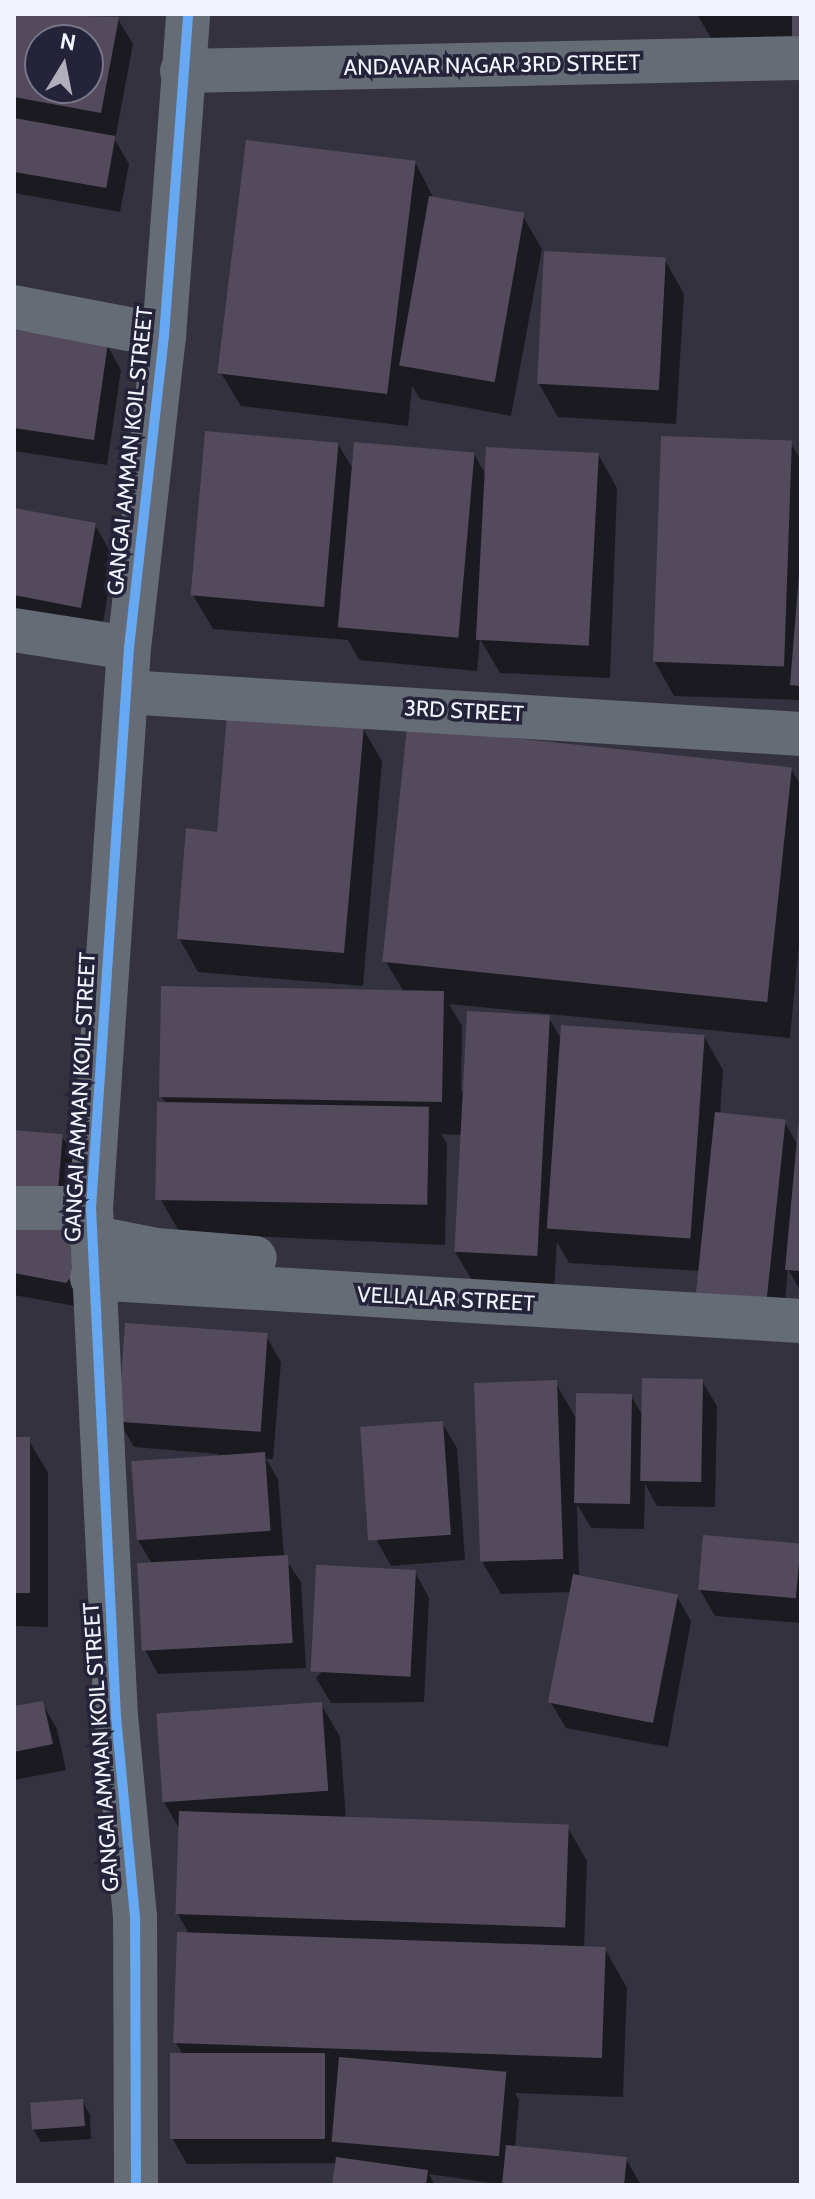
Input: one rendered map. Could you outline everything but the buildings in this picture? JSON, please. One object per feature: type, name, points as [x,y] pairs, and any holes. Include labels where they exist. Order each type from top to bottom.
[{"type":"street","name":"GANGAI AMMAN KOIL STREET","points":[[136,2185],[135,1917],[116,1717],[91,1241],[129,648],[164,336],[188,14]]},
{"type":"street","name":"ANDAVAR NAGAR 3RD STREET","points":[[182,71],[801,58]]},
{"type":"street","points":[[14,307],[164,336]]},
{"type":"street","points":[[14,630],[129,648]]},
{"type":"street","name":"3RD STREET","points":[[126,692],[801,734]]},
{"type":"street","points":[[14,1208],[91,1241],[156,1250],[421,1272]]},
{"type":"street","name":"VELLALAR STREET","points":[[91,1241],[801,1321]]},
{"type":"cycle path","points":[[136,2185],[135,1917],[116,1717],[91,1208],[129,648],[164,336],[188,14]]}]
